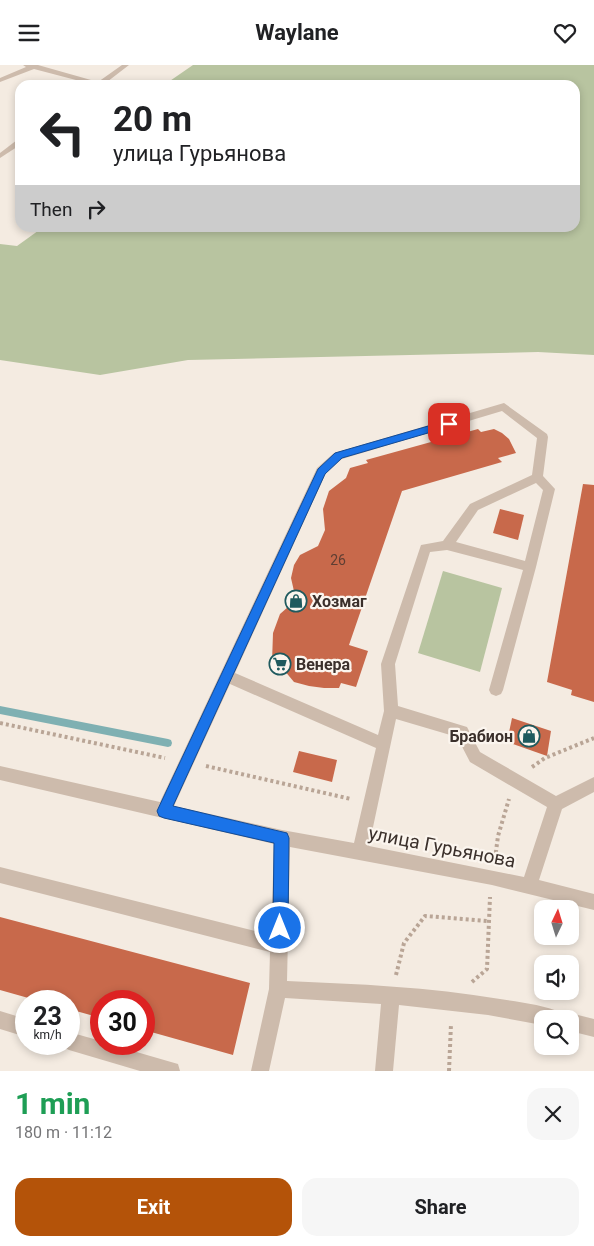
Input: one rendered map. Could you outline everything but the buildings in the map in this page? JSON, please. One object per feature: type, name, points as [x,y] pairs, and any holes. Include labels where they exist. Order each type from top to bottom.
[{"type":"street","points":[[105,80],[126,65]]},
{"type":"street","points":[[0,80],[32,66],[84,80]]},
{"type":"street","points":[[0,157],[15,146]]},
{"type":"street","points":[[164,811],[321,471],[338,456],[504,407],[543,437],[537,477]]},
{"type":"street","points":[[447,545],[474,507],[537,477]]},
{"type":"street","points":[[496,690],[530,567],[549,489],[537,477]]},
{"type":"street","points":[[360,853],[391,711],[388,664],[425,548],[447,545],[530,567]]},
{"type":"street","points":[[227,675],[384,745]]},
{"type":"street","points":[[391,711],[462,732],[475,757],[556,804]]},
{"type":"street","name":"улица Гурьянова","points":[[0,773],[282,838],[492,877],[594,902]]},
{"type":"street","points":[[529,886],[556,804],[594,784]]},
{"type":"street","points":[[260,1071],[278,989],[282,838]]},
{"type":"street","points":[[0,875],[280,946]]},
{"type":"street","points":[[278,989],[453,1000],[534,1013]]},
{"type":"street","points":[[384,1071],[391,995]]},
{"type":"street","points":[[0,1020],[15,1025]]},
{"type":"street","points":[[579,1024],[594,1028]]},
{"type":"street","points":[[80,1044],[170,1071]]},
{"type":"path","points":[[487,969],[488,921],[492,877],[498,836],[514,780],[545,757],[594,738]]},
{"type":"path","points":[[391,995],[404,943],[425,916],[488,921]]},
{"type":"green space","points":[[193,65],[594,65],[594,355],[538,352],[188,360],[100,375],[0,360],[0,244],[17,246],[36,232],[580,232],[580,80],[171,80]]},
{"type":"green space","points":[[443,571],[502,588],[480,672],[418,653]]},
{"type":"waterway","points":[[0,710],[168,743]]},
{"type":"place","name":"Хозмаг","points":[[296,601]]},
{"type":"place","name":"Венера","points":[[280,664]]},
{"type":"place","name":"Брабион","points":[[529,736]]},
{"type":"route","points":[[280,928],[282,838],[164,811],[321,471],[338,456],[449,424]]}]
